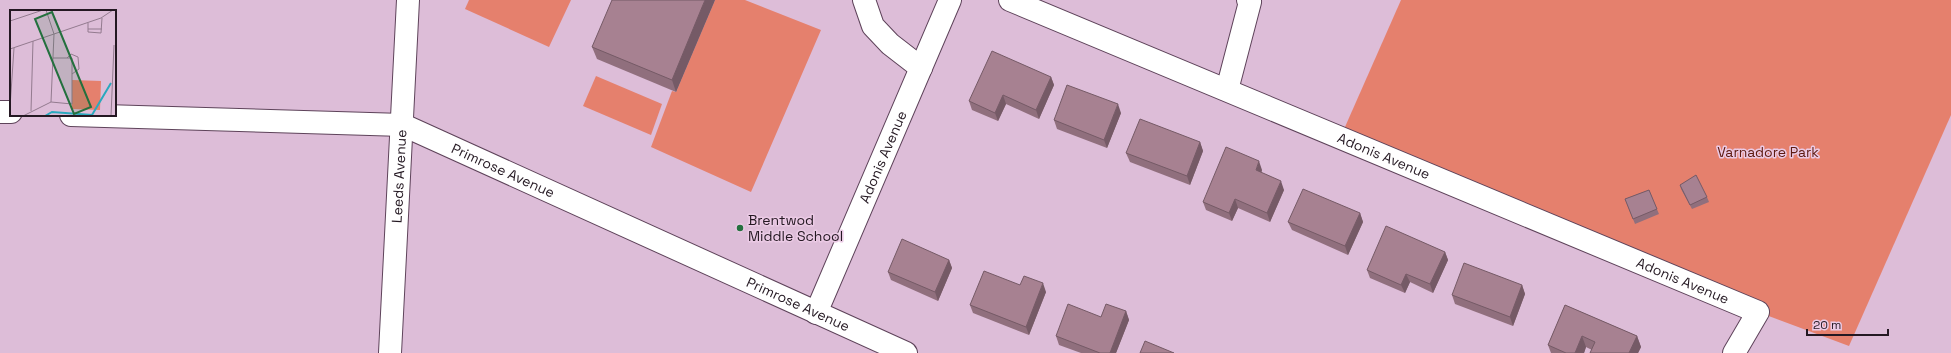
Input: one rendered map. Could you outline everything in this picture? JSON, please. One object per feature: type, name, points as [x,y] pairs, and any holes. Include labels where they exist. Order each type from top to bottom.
[{"type":"street","name":"Leeds Avenue","points":[[390,353],[403,125],[408,0]]},
{"type":"street","points":[[864,0],[873,26],[890,44],[921,68]]},
{"type":"street","name":"Adonis Avenue","points":[[816,313],[950,0]]},
{"type":"street","name":"Adonis Avenue","points":[[1010,0],[1758,312],[1734,353]]},
{"type":"street","points":[[1227,90],[1250,2],[1248,0]]},
{"type":"street","name":"Primrose Avenue","points":[[103,116],[403,125],[906,353]]},
{"type":"green space","points":[[469,0],[571,0],[549,47],[465,9]]},
{"type":"green space","points":[[715,0],[745,0],[821,30],[751,192],[651,147],[672,91],[676,92]]},
{"type":"green space","name":"Varnadore Park","points":[[1401,0],[1951,0],[1951,115],[1849,346],[1758,312],[1341,136]]},
{"type":"green space","points":[[596,76],[662,104],[651,135],[583,106]]},
{"type":"building","points":[[612,0],[705,0],[672,80],[592,47]]},
{"type":"building","points":[[992,51],[1051,77],[1036,110],[1003,95],[995,113],[969,101]]},
{"type":"building","points":[[1067,85],[1118,104],[1104,140],[1054,120]]},
{"type":"building","points":[[1140,119],[1200,142],[1187,176],[1126,153]]},
{"type":"building","points":[[1226,147],[1259,161],[1256,170],[1281,181],[1267,213],[1235,199],[1229,213],[1203,202]]},
{"type":"building","points":[[1696,175],[1707,197],[1690,205],[1680,185]]},
{"type":"building","points":[[1303,189],[1360,213],[1345,246],[1288,222]]},
{"type":"building","points":[[1649,190],[1657,209],[1633,219],[1625,199]]},
{"type":"building","points":[[1386,226],[1445,252],[1430,284],[1406,274],[1401,285],[1367,270]]},
{"type":"building","points":[[902,239],[949,260],[935,292],[888,272]]},
{"type":"building","points":[[1464,263],[1522,285],[1510,317],[1452,295]]},
{"type":"building","points":[[984,271],[1020,285],[1024,276],[1043,283],[1026,327],[970,305]]},
{"type":"building","points":[[1068,304],[1101,317],[1106,304],[1126,311],[1110,353],[1100,353],[1056,336]]},
{"type":"building","points":[[1565,305],[1637,336],[1629,353],[1590,353],[1595,342],[1582,336],[1575,353],[1566,353],[1548,345]]},
{"type":"building","points":[[1145,341],[1174,353],[1140,353]]},
{"type":"place","name":"Brentwod Middle School","points":[[740,228]]}]
